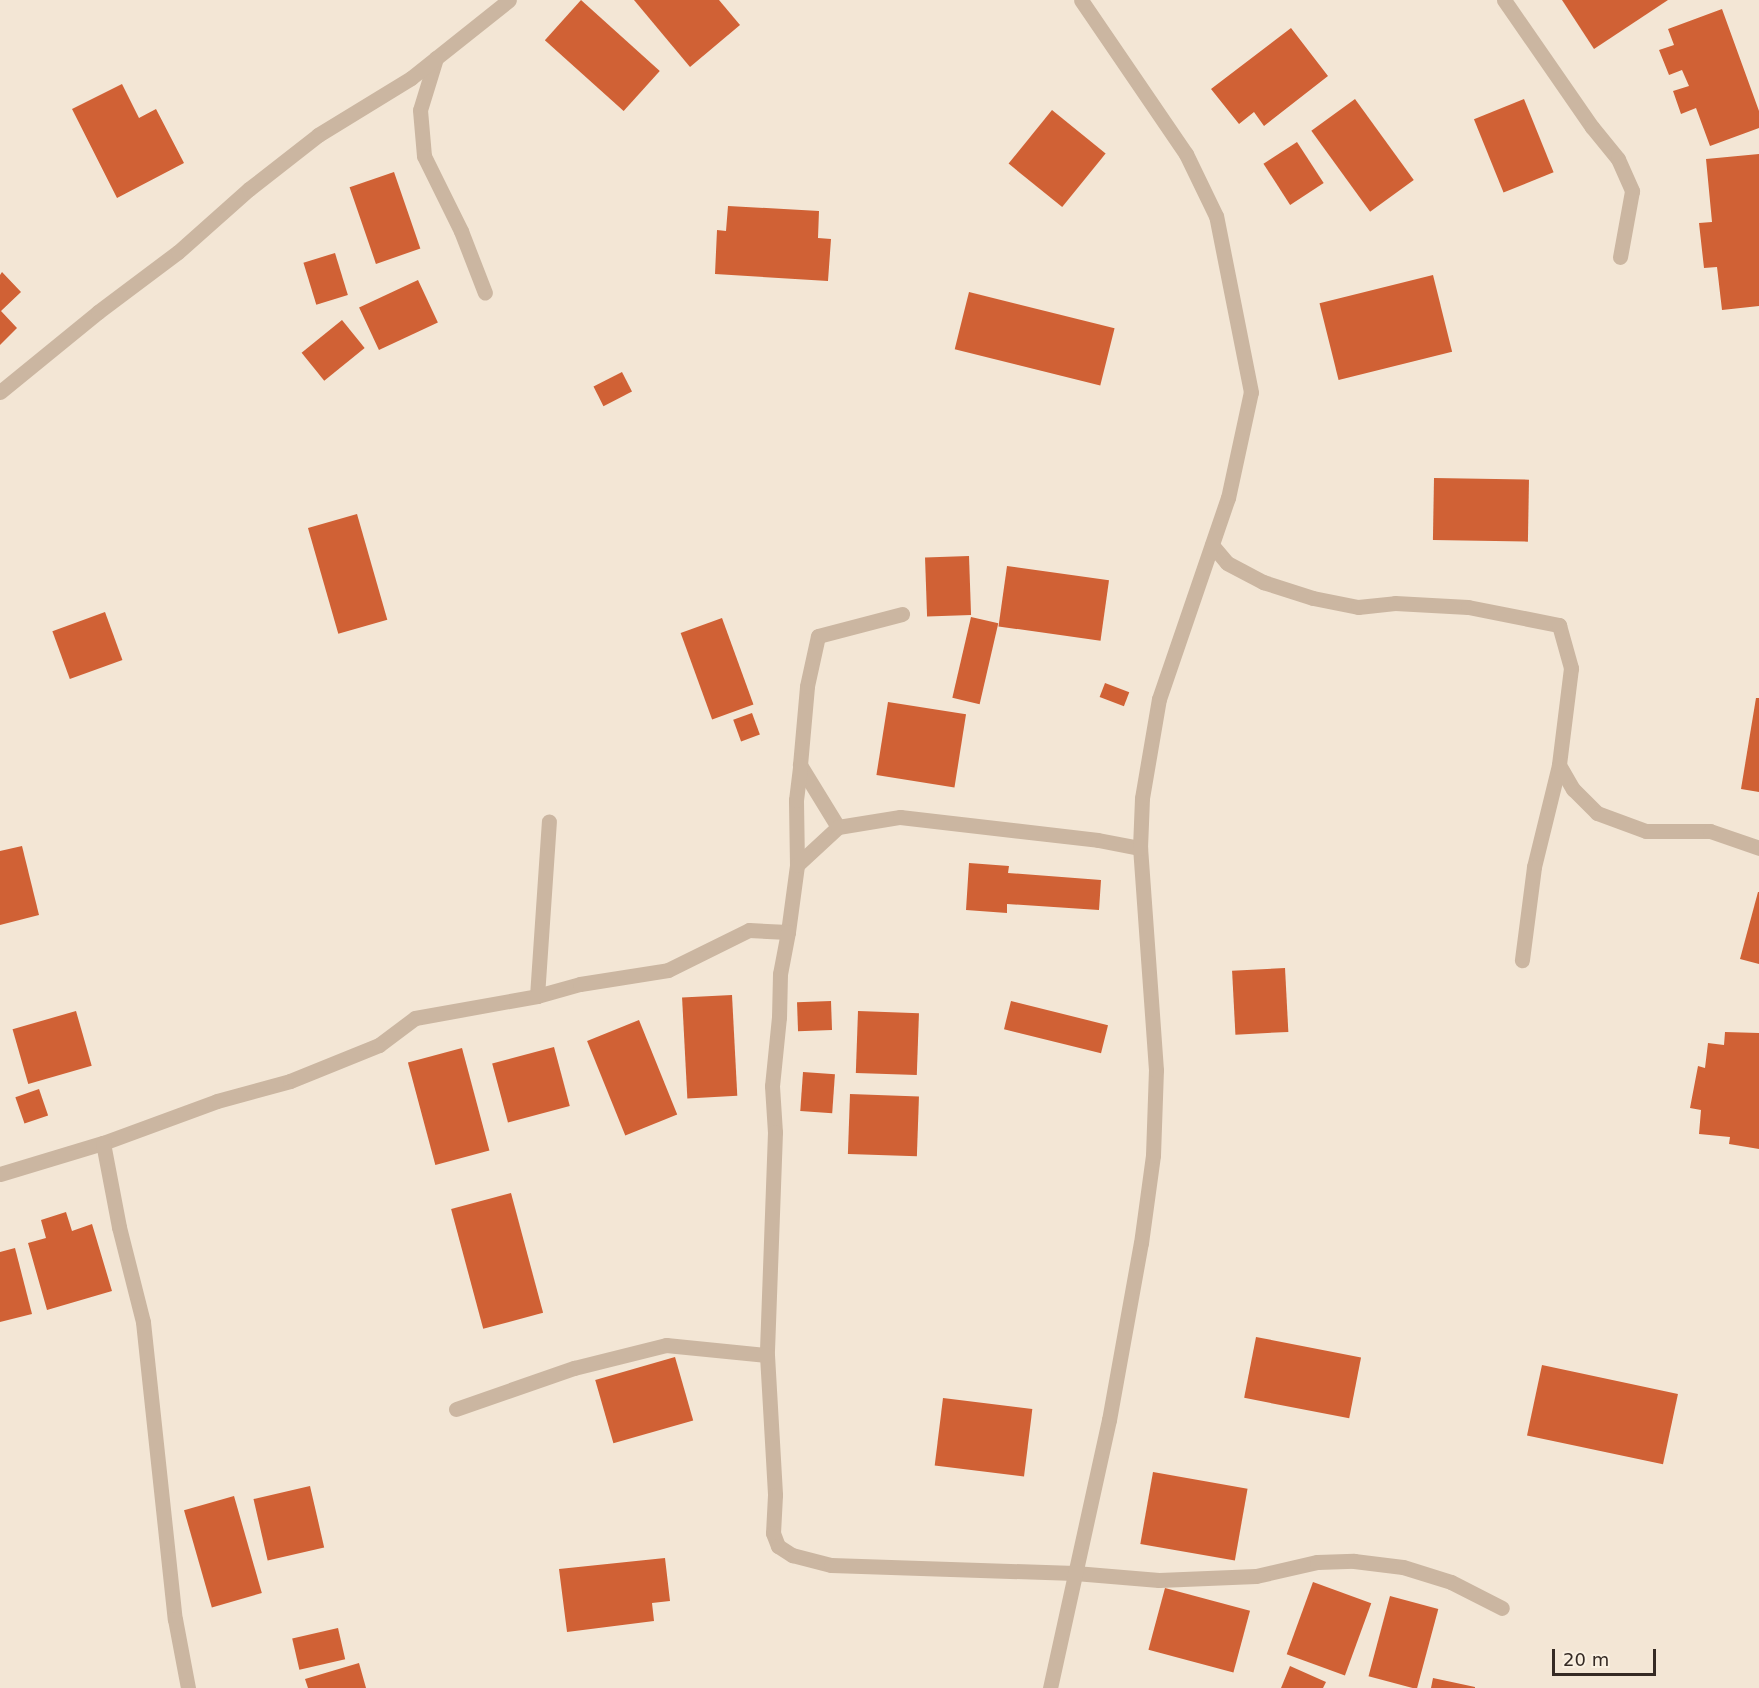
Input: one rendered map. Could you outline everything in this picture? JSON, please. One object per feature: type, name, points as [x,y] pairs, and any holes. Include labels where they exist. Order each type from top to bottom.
[{"type":"street","points":[[0,392],[98,312],[178,252],[249,189],[318,135],[411,78],[509,0]]},
{"type":"street","points":[[1050,1688],[1109,1420],[1141,1243],[1153,1155],[1156,1070],[1140,848],[1142,798],[1159,699],[1228,498],[1251,392],[1216,216],[1186,154],[1081,0]]},
{"type":"street","points":[[1504,0],[1618,159],[1632,191],[1620,257]]},
{"type":"street","points":[[436,58],[420,110],[424,156],[461,231],[485,292]]},
{"type":"street","points":[[1212,544],[1227,563],[1236,568],[1263,582],[1313,598],[1358,607],[1395,603],[1468,607],[1559,626],[1571,668],[1559,765],[1533,867],[1522,960]]},
{"type":"street","points":[[902,614],[818,636],[807,686],[796,800],[797,865],[780,974],[779,1017],[772,1086],[775,1132],[767,1355],[775,1495],[773,1533],[778,1546],[792,1555],[831,1565],[1075,1573],[1170,1580],[1256,1576],[1317,1562],[1354,1560],[1404,1567],[1451,1582],[1502,1608]]},
{"type":"street","points":[[800,765],[838,827]]},
{"type":"street","points":[[1559,765],[1573,789],[1597,813],[1646,831],[1710,831],[1759,848]]},
{"type":"street","points":[[797,865],[838,827],[900,817],[1098,840],[1140,848]]},
{"type":"street","points":[[537,996],[549,821]]},
{"type":"street","points":[[0,1174],[103,1143],[217,1101],[300,1077],[379,1045],[416,1018],[537,996],[580,984],[668,970],[749,930],[788,932]]},
{"type":"street","points":[[103,1143],[119,1227],[143,1322],[175,1619],[188,1688]]},
{"type":"street","points":[[456,1409],[574,1368],[666,1345],[767,1355]]},
{"type":"building","points":[[581,0],[660,71],[624,111],[545,40]]},
{"type":"building","points":[[634,0],[719,0],[740,25],[690,67]]},
{"type":"building","points":[[1562,0],[1668,0],[1594,49]]},
{"type":"building","points":[[1722,9],[1759,111],[1759,128],[1710,146],[1696,108],[1681,114],[1673,91],[1689,86],[1682,70],[1669,75],[1659,50],[1674,45],[1668,29]]},
{"type":"building","points":[[1291,28],[1328,76],[1264,126],[1254,112],[1239,124],[1211,89]]},
{"type":"building","points":[[122,84],[139,118],[156,109],[184,163],[117,198],[72,109]]},
{"type":"building","points":[[1355,99],[1414,180],[1370,212],[1311,131]]},
{"type":"building","points":[[1524,99],[1554,172],[1504,192],[1474,119]]},
{"type":"building","points":[[1052,110],[1106,153],[1062,207],[1009,164]]},
{"type":"building","points":[[1297,142],[1324,183],[1290,205],[1263,164]]},
{"type":"building","points":[[1759,154],[1759,306],[1722,310],[1717,267],[1704,268],[1699,223],[1712,222],[1706,159]]},
{"type":"building","points":[[394,172],[420,249],[376,264],[350,187]]},
{"type":"building","points":[[728,206],[819,211],[818,238],[831,239],[828,281],[715,274],[717,230],[726,231]]},
{"type":"building","points":[[335,253],[348,295],[316,305],[303,263]]},
{"type":"building","points":[[2,272],[21,292],[1,311],[17,328],[0,345],[0,275]]},
{"type":"building","points":[[1433,275],[1452,352],[1339,380],[1319,303]]},
{"type":"building","points":[[418,280],[438,323],[379,350],[359,307]]},
{"type":"building","points":[[969,292],[1115,328],[1100,386],[955,349]]},
{"type":"building","points":[[342,320],[365,348],[324,381],[302,353]]},
{"type":"building","points":[[622,372],[632,392],[603,406],[593,387]]},
{"type":"building","points":[[1434,478],[1529,480],[1528,542],[1433,540]]},
{"type":"building","points":[[357,514],[387,620],[338,634],[308,528]]},
{"type":"building","points":[[969,556],[971,615],[927,616],[925,558]]},
{"type":"building","points":[[1007,566],[1109,580],[1101,641],[999,626]]},
{"type":"building","points":[[105,612],[122,660],[70,679],[52,631]]},
{"type":"building","points":[[971,617],[998,623],[980,704],[952,698]]},
{"type":"building","points":[[722,618],[753,704],[712,720],[681,633]]},
{"type":"building","points":[[1105,683],[1129,692],[1124,706],[1100,697]]},
{"type":"building","points":[[1756,698],[1759,698],[1759,792],[1741,789]]},
{"type":"building","points":[[888,702],[966,714],[954,787],[876,775]]},
{"type":"building","points":[[752,713],[760,735],[741,741],[733,720]]},
{"type":"building","points":[[22,846],[39,915],[0,925],[0,851]]},
{"type":"building","points":[[969,863],[1009,866],[1008,873],[1101,880],[1099,910],[1007,904],[1007,913],[966,910]]},
{"type":"building","points":[[1759,892],[1759,964],[1740,959]]},
{"type":"building","points":[[1285,968],[1288,1032],[1235,1035],[1232,971]]},
{"type":"building","points":[[732,995],[737,1096],[687,1098],[682,998]]},
{"type":"building","points":[[831,1001],[832,1030],[798,1031],[797,1002]]},
{"type":"building","points":[[1011,1001],[1108,1025],[1101,1053],[1004,1029]]},
{"type":"building","points":[[76,1011],[92,1066],[28,1084],[13,1029]]},
{"type":"building","points":[[858,1011],[919,1013],[917,1075],[856,1073]]},
{"type":"building","points":[[639,1020],[677,1115],[625,1136],[587,1041]]},
{"type":"building","points":[[1725,1032],[1759,1033],[1759,1149],[1729,1144],[1730,1137],[1699,1134],[1701,1110],[1690,1108],[1698,1066],[1705,1068],[1708,1043],[1724,1045]]},
{"type":"building","points":[[554,1047],[570,1106],[508,1122],[492,1064]]},
{"type":"building","points":[[462,1048],[489,1150],[435,1165],[408,1062]]},
{"type":"building","points":[[803,1072],[835,1074],[832,1113],[800,1111]]},
{"type":"building","points":[[39,1089],[48,1115],[24,1124],[15,1097]]},
{"type":"building","points":[[850,1094],[919,1096],[917,1156],[848,1154]]},
{"type":"building","points":[[511,1193],[543,1313],[483,1329],[451,1209]]},
{"type":"building","points":[[66,1212],[72,1231],[92,1224],[112,1291],[47,1310],[28,1243],[46,1238],[41,1220]]},
{"type":"building","points":[[15,1248],[32,1314],[0,1322],[0,1252]]},
{"type":"building","points":[[1256,1337],[1361,1357],[1349,1418],[1244,1398]]},
{"type":"building","points":[[675,1357],[693,1420],[613,1443],[595,1380]]},
{"type":"building","points":[[1542,1365],[1678,1394],[1663,1464],[1527,1435]]},
{"type":"building","points":[[943,1398],[1032,1409],[1024,1476],[935,1465]]},
{"type":"building","points":[[1153,1472],[1248,1489],[1235,1561],[1140,1544]]},
{"type":"building","points":[[310,1486],[324,1547],[268,1560],[253,1499]]},
{"type":"building","points":[[234,1496],[262,1593],[212,1607],[184,1510]]},
{"type":"building","points":[[665,1558],[670,1601],[652,1603],[654,1621],[567,1632],[559,1569]]},
{"type":"building","points":[[1313,1582],[1371,1603],[1345,1676],[1287,1654]]},
{"type":"building","points":[[1165,1588],[1250,1611],[1233,1673],[1148,1650]]},
{"type":"building","points":[[1390,1596],[1438,1609],[1417,1688],[1369,1676]]},
{"type":"building","points":[[338,1628],[345,1659],[299,1670],[292,1639]]},
{"type":"building","points":[[359,1663],[366,1688],[308,1688],[305,1679]]},
{"type":"building","points":[[1290,1666],[1326,1682],[1323,1688],[1281,1688]]},
{"type":"building","points":[[1433,1678],[1475,1687],[1475,1688],[1431,1688]]}]
